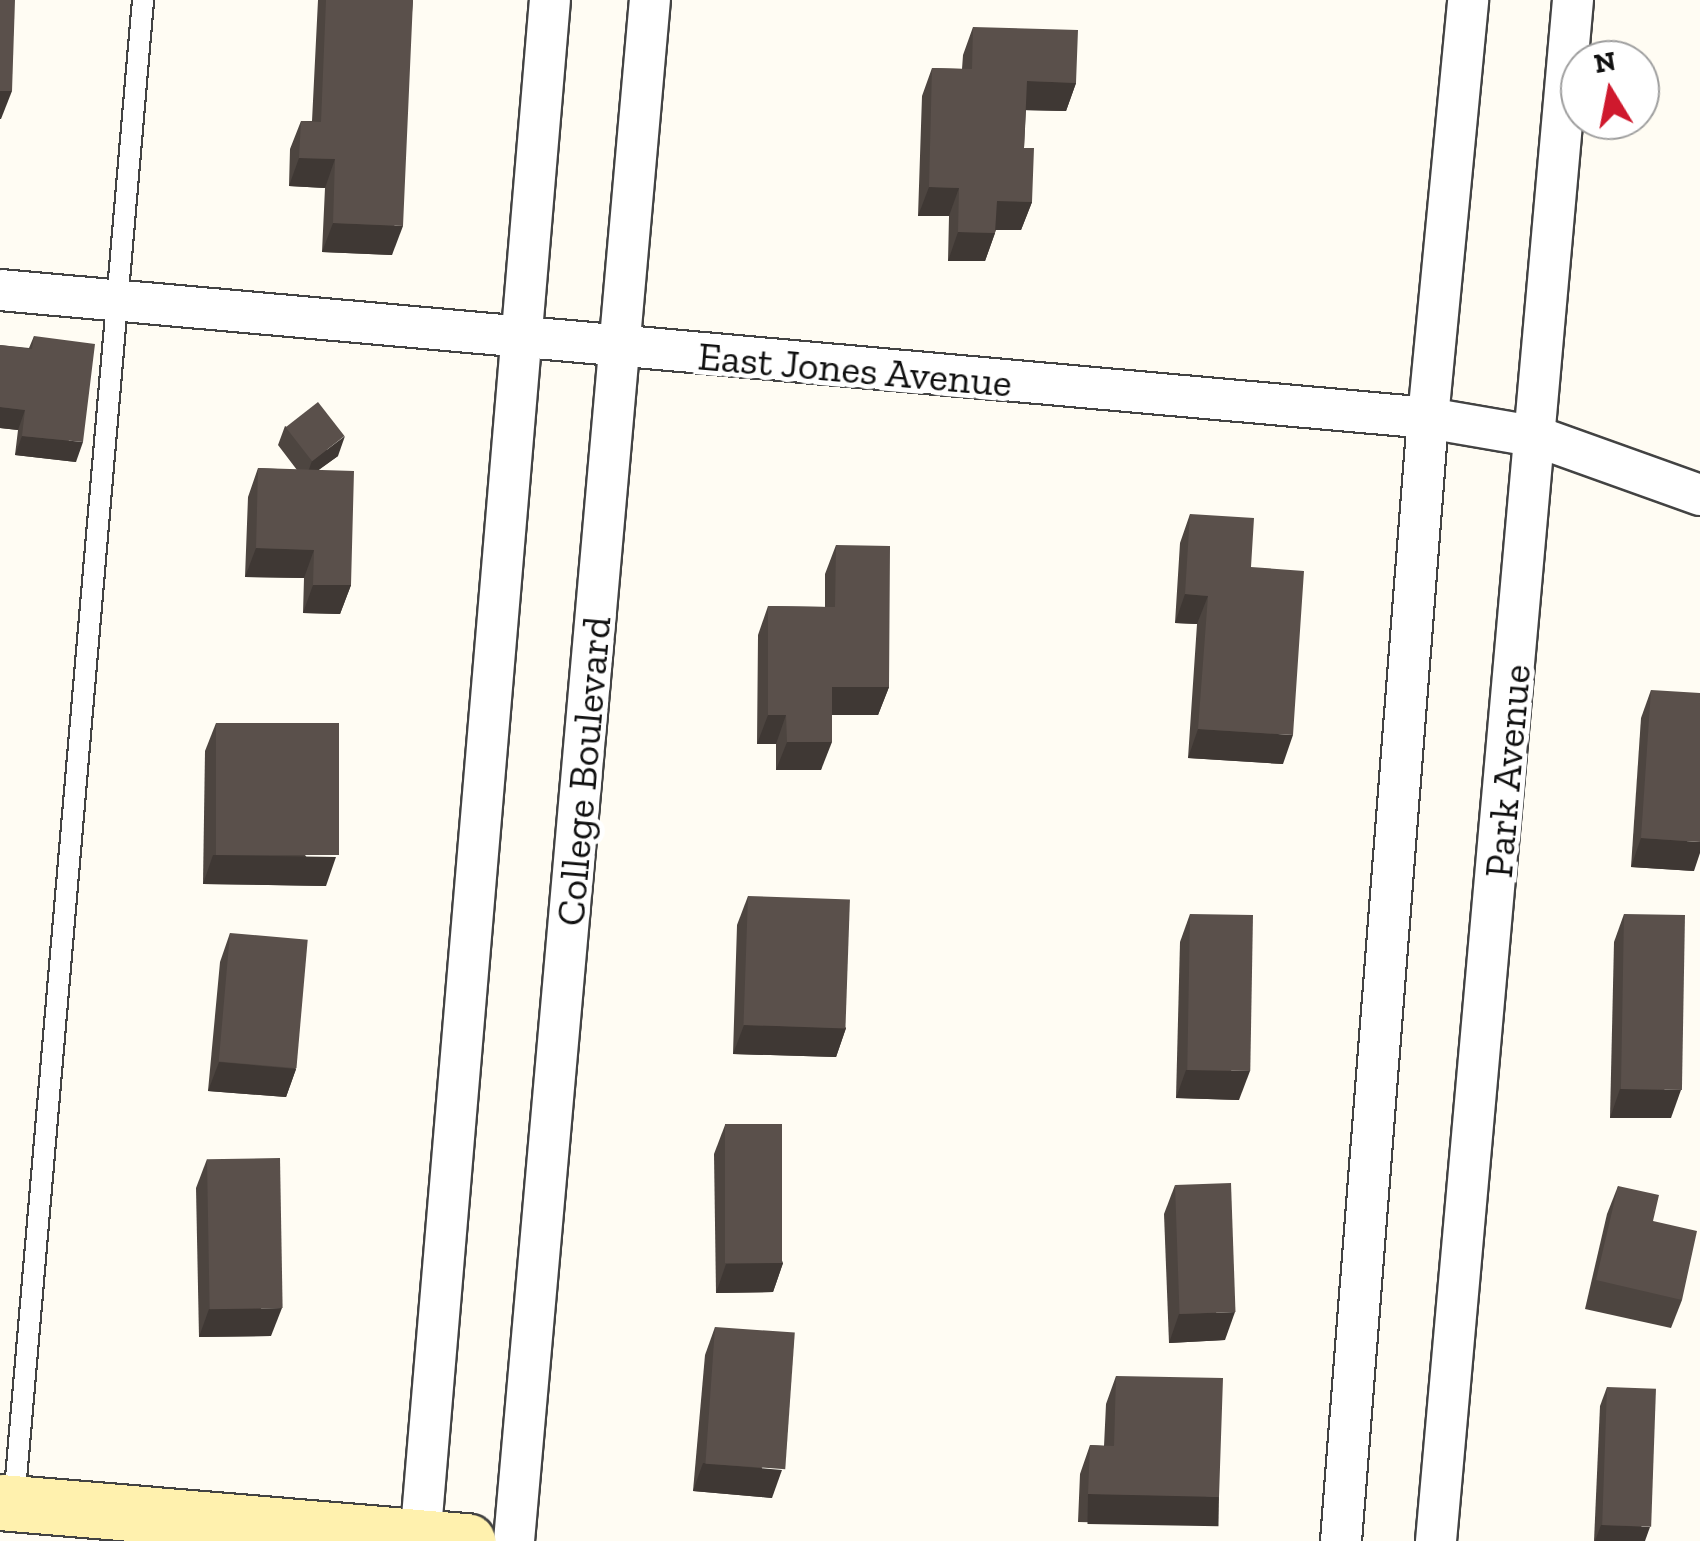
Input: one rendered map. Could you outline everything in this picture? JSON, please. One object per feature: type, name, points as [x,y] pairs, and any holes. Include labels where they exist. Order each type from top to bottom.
[{"type":"street","points":[[7,1503],[436,1540],[550,0]]},
{"type":"street","name":"College Boulevard","points":[[514,1541],[650,0]]},
{"type":"street","points":[[1341,1541],[1428,418],[1468,0]]},
{"type":"street","name":"Park Avenue","points":[[1436,1541],[1538,438],[1573,0]]},
{"type":"street","name":"East Jones Avenue","points":[[0,290],[620,350],[1428,418],[1538,438],[1700,495]]},
{"type":"lane","points":[[7,1503],[119,300],[143,0]]},
{"type":"building","points":[[0,0],[15,0],[12,91],[0,91]]},
{"type":"building","points":[[326,0],[413,0],[403,226],[333,223],[335,159],[299,158],[301,121],[321,122]]},
{"type":"building","points":[[973,27],[1078,30],[1076,83],[1027,81],[1024,148],[1034,148],[1032,202],[997,201],[995,233],[958,232],[959,188],[929,187],[932,68],[972,69]]},
{"type":"building","points":[[34,336],[95,344],[83,442],[22,436],[25,410],[0,407],[0,345],[32,349]]},
{"type":"building","points":[[318,402],[344,436],[312,461],[286,427]]},
{"type":"building","points":[[258,468],[354,471],[351,585],[313,585],[314,550],[256,548]]},
{"type":"building","points":[[1190,514],[1254,518],[1251,567],[1304,571],[1293,735],[1198,729],[1208,596],[1185,594]]},
{"type":"building","points":[[836,545],[890,546],[889,687],[832,687],[832,742],[787,742],[786,715],[768,715],[768,606],[835,607]]},
{"type":"building","points":[[1651,690],[1700,693],[1700,842],[1641,838]]},
{"type":"building","points":[[216,723],[339,723],[339,855],[216,855]]},
{"type":"building","points":[[748,896],[850,900],[845,1028],[743,1025]]},
{"type":"building","points":[[1190,914],[1253,915],[1250,1071],[1187,1070]]},
{"type":"building","points":[[1624,914],[1685,915],[1682,1090],[1621,1089]]},
{"type":"building","points":[[230,933],[308,940],[296,1068],[219,1062]]},
{"type":"building","points":[[725,1124],[782,1124],[782,1263],[725,1263]]},
{"type":"building","points":[[280,1158],[283,1308],[210,1309],[207,1159]]},
{"type":"building","points":[[1231,1183],[1236,1312],[1180,1314],[1175,1185]]},
{"type":"building","points":[[1618,1186],[1659,1195],[1653,1221],[1697,1231],[1682,1300],[1596,1280]]},
{"type":"building","points":[[715,1327],[795,1333],[785,1469],[705,1464]]},
{"type":"building","points":[[1116,1376],[1223,1378],[1219,1497],[1088,1494],[1090,1445],[1114,1446]]},
{"type":"building","points":[[1607,1387],[1656,1389],[1651,1527],[1602,1525]]}]
